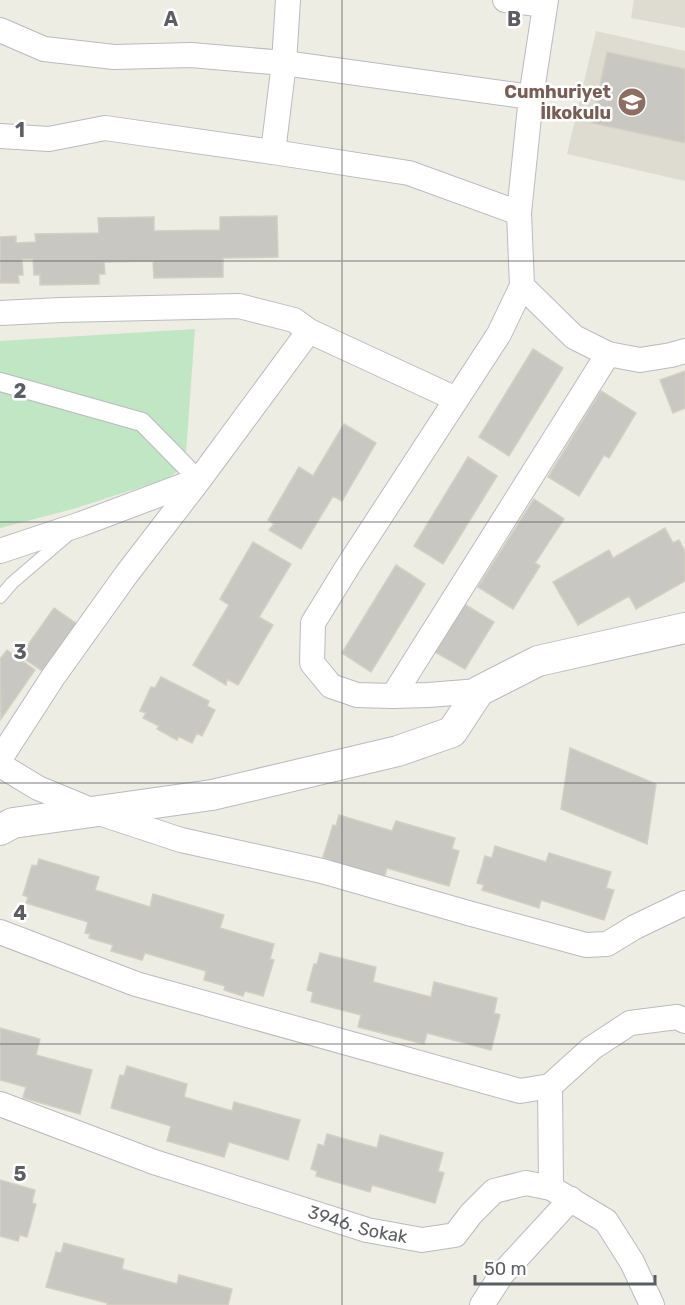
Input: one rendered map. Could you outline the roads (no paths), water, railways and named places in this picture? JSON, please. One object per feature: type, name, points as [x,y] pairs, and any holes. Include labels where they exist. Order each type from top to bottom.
[{"type":"street","points":[[273,152],[284,63],[288,0]]},
{"type":"street","points":[[505,0],[546,3],[531,97],[519,213],[522,286],[499,334],[313,623],[312,663],[331,686],[357,695],[428,695],[479,691],[538,661],[685,628]]},
{"type":"street","points":[[0,30],[44,49],[56,51],[114,57],[191,55],[284,63],[531,97]]},
{"type":"street","points":[[0,136],[49,140],[105,128],[273,152],[409,173],[519,213]]},
{"type":"street","points":[[522,286],[574,337],[608,354],[640,360],[685,351]]},
{"type":"street","points":[[0,313],[238,306],[294,320],[309,331],[456,399]]},
{"type":"street","points":[[0,759],[60,668],[126,575],[309,331]]},
{"type":"street","points":[[393,696],[608,354]]},
{"type":"street","points":[[0,382],[142,422],[199,480]]},
{"type":"street","points":[[0,551],[199,480]]},
{"type":"street","points":[[0,830],[13,823],[212,795],[398,751],[452,732],[479,691]]},
{"type":"street","points":[[0,765],[38,788],[96,812],[181,840],[322,872],[586,945],[607,944],[635,927],[685,903]]},
{"type":"street","points":[[0,932],[136,984],[520,1091],[550,1086],[592,1048],[630,1023],[677,1017],[685,1021]]},
{"type":"street","points":[[482,1305],[561,1193],[550,1086]]},
{"type":"street","name":"3946. Sokak","points":[[0,1104],[154,1162],[367,1230],[422,1240],[455,1235],[471,1214],[494,1191],[526,1182],[561,1193],[606,1221],[632,1262],[652,1305]]},
{"type":"lane","points":[[0,597],[12,583],[81,524]]},
{"type":"place","name":"Cumhuriyet İlkokulu","points":[[632,102]]}]
